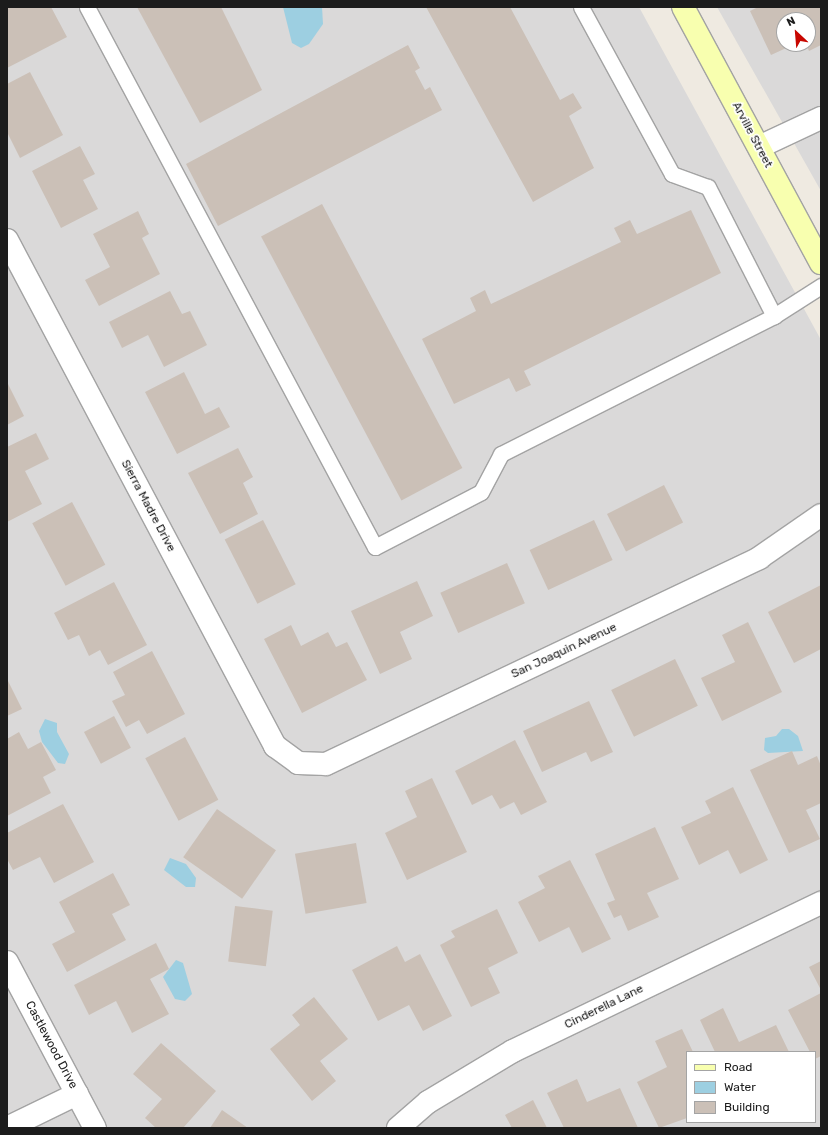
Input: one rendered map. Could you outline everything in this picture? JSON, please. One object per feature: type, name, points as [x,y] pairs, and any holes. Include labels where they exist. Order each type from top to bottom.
[{"type":"main road","name":"Arville Street","points":[[683,7],[821,263]]},
{"type":"street","points":[[759,147],[821,118]]},
{"type":"street","name":"Sierra Madre Drive","points":[[7,240],[275,746],[298,763]]},
{"type":"street","name":"San Joaquin Avenue","points":[[298,763],[326,764],[759,558],[821,515]]},
{"type":"street","name":"Cinderella Lane","points":[[398,1128],[428,1102],[513,1050],[821,903]]},
{"type":"street","name":"Castlewood Drive","points":[[7,962],[95,1128]]},
{"type":"street","points":[[7,1128],[77,1094]]},
{"type":"lane","points":[[87,7],[375,547],[481,492],[501,454],[774,316],[821,286]]},
{"type":"lane","points":[[581,7],[672,174],[708,187],[774,316]]},
{"type":"shaded area","points":[[7,7],[639,7],[821,340],[821,1128],[7,1128]]},
{"type":"shaded area","points":[[717,7],[821,7],[821,191]]},
{"type":"water","points":[[283,7],[322,7],[323,24],[309,44],[301,48],[292,43]]},
{"type":"water","points":[[45,719],[57,723],[57,732],[69,754],[65,764],[58,763],[42,742],[39,731]]},
{"type":"water","points":[[782,729],[789,729],[798,736],[803,751],[768,753],[764,750],[765,738],[776,736]]},
{"type":"water","points":[[170,858],[186,864],[196,878],[195,887],[186,887],[164,870]]},
{"type":"water","points":[[176,960],[183,963],[192,994],[185,1001],[175,999],[163,977]]},
{"type":"building","points":[[7,7],[51,7],[67,37],[7,68]]},
{"type":"building","points":[[137,7],[221,7],[262,90],[200,123]]},
{"type":"building","points":[[426,7],[510,7],[560,100],[573,93],[582,108],[569,116],[594,168],[533,202]]},
{"type":"building","points":[[758,7],[821,7],[821,45],[816,48],[816,12],[776,12],[776,52],[778,52],[771,55],[750,11]]},
{"type":"building","points":[[408,45],[420,68],[415,71],[425,90],[430,87],[442,110],[218,226],[186,164]]},
{"type":"building","points":[[30,72],[63,135],[20,158],[7,132],[7,84]]},
{"type":"building","points":[[80,146],[95,174],[83,180],[98,209],[61,228],[32,171]]},
{"type":"building","points":[[322,204],[462,468],[401,500],[261,236]]},
{"type":"building","points":[[691,210],[721,273],[524,371],[531,385],[516,392],[509,378],[454,404],[422,339],[476,311],[470,298],[485,290],[491,304],[621,242],[614,228],[630,220],[637,234]]},
{"type":"building","points":[[138,211],[149,234],[142,238],[160,274],[99,306],[85,280],[110,267],[93,234]]},
{"type":"building","points":[[170,291],[182,314],[190,311],[207,345],[164,367],[148,335],[122,348],[109,322]]},
{"type":"building","points":[[184,372],[205,414],[219,407],[230,427],[177,454],[145,392]]},
{"type":"building","points":[[7,382],[24,416],[7,425]]},
{"type":"building","points":[[36,433],[49,459],[25,471],[42,504],[7,522],[7,447]]},
{"type":"building","points":[[238,448],[253,477],[243,483],[258,514],[220,534],[188,473]]},
{"type":"building","points":[[664,485],[683,522],[626,551],[607,514]]},
{"type":"building","points":[[72,502],[105,565],[66,586],[32,523]]},
{"type":"building","points":[[263,520],[296,584],[257,604],[225,540]]},
{"type":"building","points":[[594,520],[613,560],[548,590],[530,550]]},
{"type":"building","points":[[507,563],[525,603],[458,633],[440,593]]},
{"type":"building","points":[[417,581],[433,616],[400,632],[412,659],[380,674],[351,611]]},
{"type":"building","points":[[114,582],[147,645],[108,665],[100,650],[89,656],[79,635],[68,640],[54,613]]},
{"type":"building","points":[[821,585],[821,649],[794,663],[768,612]]},
{"type":"building","points":[[748,622],[782,692],[722,721],[701,678],[735,662],[722,635]]},
{"type":"building","points":[[291,625],[301,646],[328,632],[336,647],[347,642],[367,680],[302,713],[264,639]]},
{"type":"building","points":[[152,651],[185,714],[147,734],[139,720],[126,727],[112,701],[125,695],[113,672]]},
{"type":"building","points":[[675,659],[698,706],[634,737],[611,690]]},
{"type":"building","points":[[7,679],[22,709],[7,716]]},
{"type":"building","points":[[589,701],[613,752],[591,762],[586,752],[542,772],[523,731]]},
{"type":"building","points":[[114,716],[131,748],[101,764],[84,732]]},
{"type":"building","points":[[19,732],[28,749],[41,742],[56,770],[43,777],[51,793],[7,816],[7,739]]},
{"type":"building","points":[[185,737],[218,800],[179,821],[145,758]]},
{"type":"building","points":[[515,740],[547,802],[521,815],[514,802],[500,809],[492,795],[472,805],[455,771]]},
{"type":"building","points":[[792,751],[798,765],[817,756],[821,766],[821,803],[806,810],[820,839],[789,853],[750,770]]},
{"type":"building","points":[[432,778],[467,852],[407,880],[385,833],[417,817],[405,791]]},
{"type":"building","points":[[733,787],[768,860],[740,874],[728,850],[699,865],[681,827],[711,813],[705,801]]},
{"type":"building","points":[[63,804],[94,862],[54,883],[40,857],[13,870],[7,859],[7,833]]},
{"type":"building","points":[[217,809],[276,850],[242,899],[183,857]]},
{"type":"building","points":[[655,827],[679,879],[647,893],[659,917],[628,931],[621,915],[614,918],[607,903],[615,900],[595,854]]},
{"type":"building","points":[[356,843],[367,903],[306,914],[295,854]]},
{"type":"building","points":[[570,860],[611,939],[582,953],[569,927],[539,942],[518,902],[545,888],[538,876]]},
{"type":"building","points":[[113,873],[130,905],[112,914],[126,940],[67,972],[52,944],[75,932],[59,902]]},
{"type":"building","points":[[235,906],[273,911],[266,966],[228,962]]},
{"type":"building","points":[[497,909],[518,953],[488,968],[500,993],[471,1007],[440,945],[455,937],[451,931]]},
{"type":"building","points":[[156,943],[169,969],[150,979],[169,1014],[132,1033],[116,1001],[89,1015],[74,985]]},
{"type":"building","points":[[397,946],[405,962],[420,954],[452,1016],[423,1031],[409,1005],[378,1021],[352,970]]},
{"type":"building","points":[[821,961],[821,990],[809,967]]},
{"type":"building","points":[[821,993],[821,1056],[816,1058],[816,1051],[809,1051],[788,1010]]},
{"type":"building","points":[[314,997],[348,1039],[320,1061],[336,1081],[312,1101],[270,1049],[300,1025],[292,1015]]},
{"type":"building","points":[[723,1008],[739,1042],[776,1025],[789,1051],[715,1051],[700,1020]]},
{"type":"building","points":[[682,1029],[693,1051],[686,1051],[686,1118],[659,1128],[637,1082],[667,1067],[655,1041]]},
{"type":"building","points":[[161,1043],[216,1091],[183,1128],[156,1128],[145,1118],[162,1099],[133,1074]]},
{"type":"building","points":[[577,1079],[587,1102],[620,1088],[638,1128],[564,1128],[547,1093]]},
{"type":"building","points":[[533,1100],[547,1128],[512,1128],[505,1115]]},
{"type":"building","points":[[222,1110],[248,1128],[210,1128]]}]
